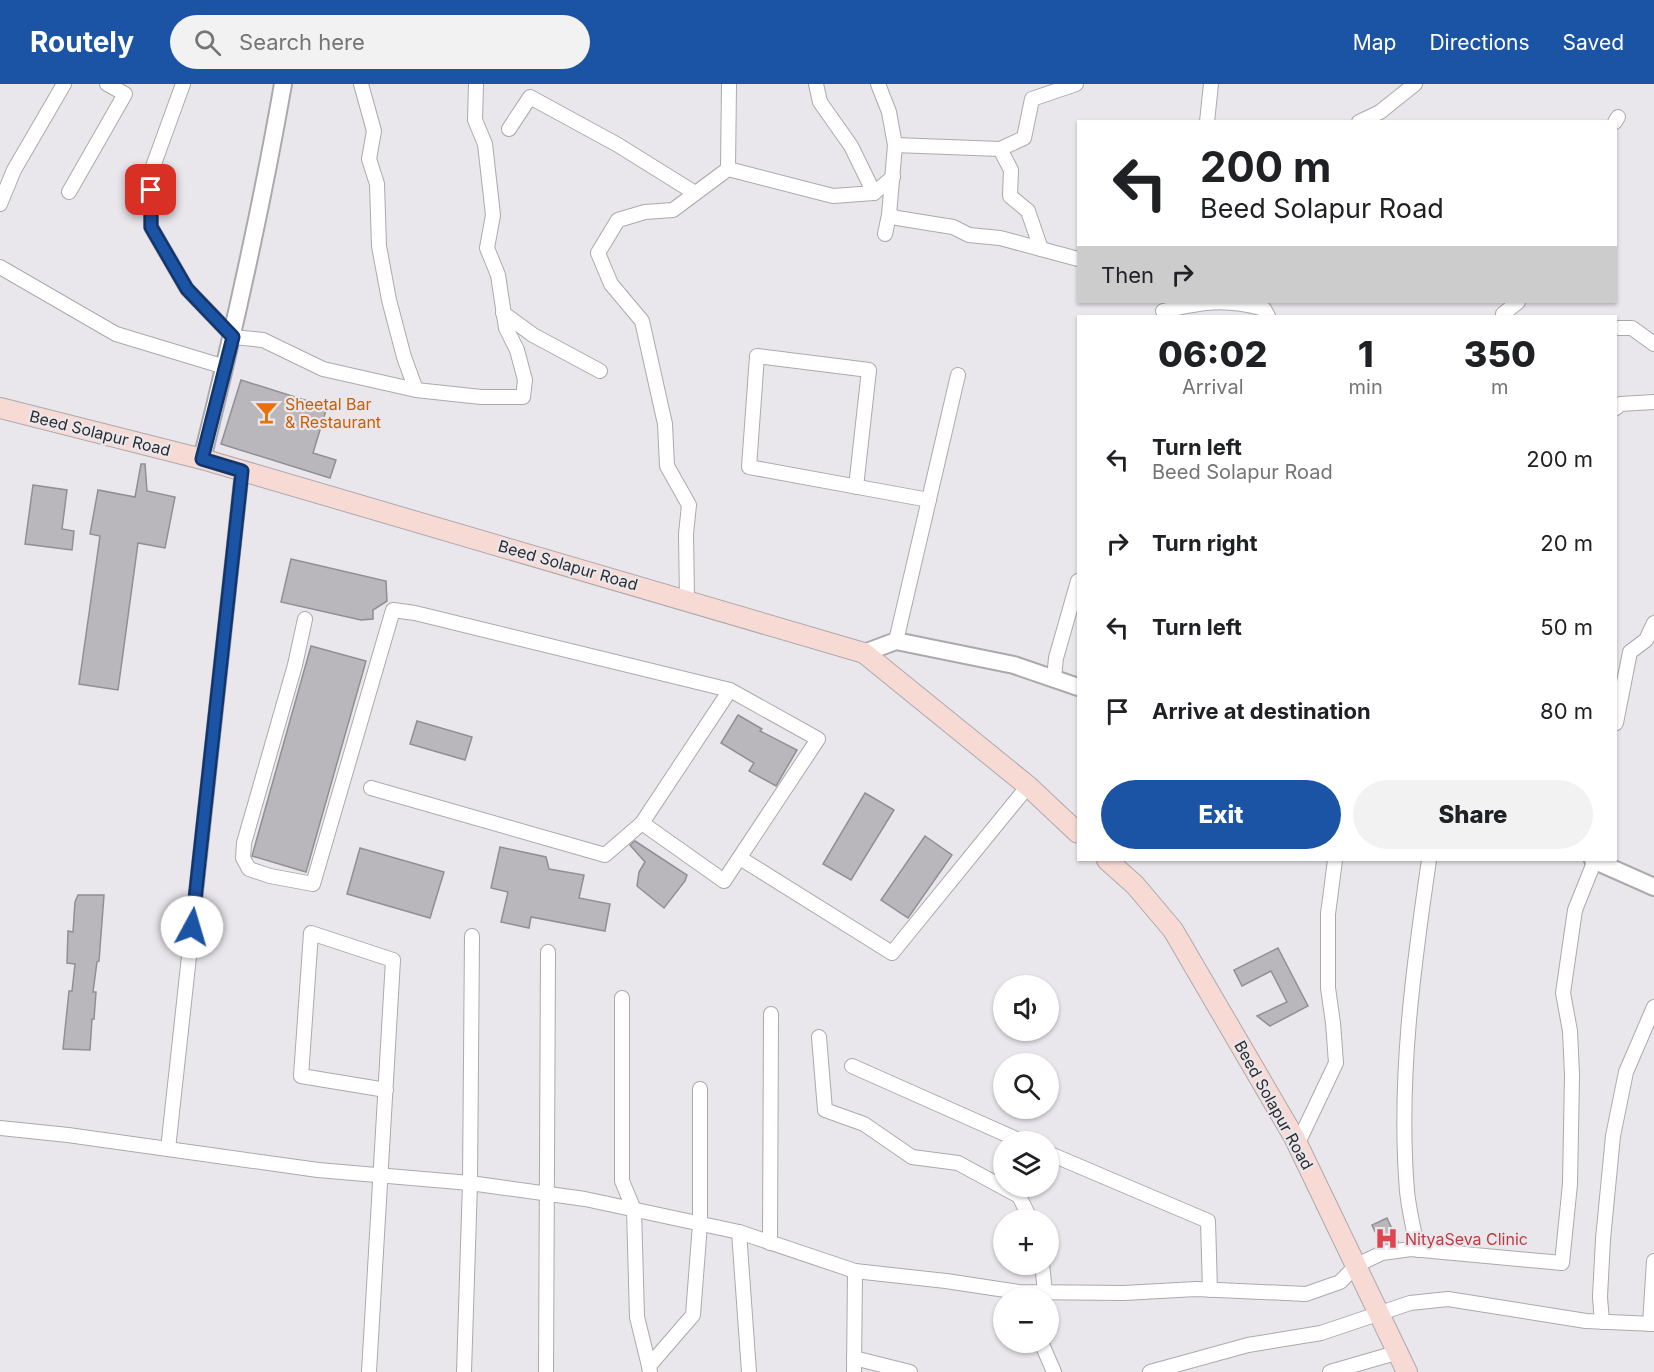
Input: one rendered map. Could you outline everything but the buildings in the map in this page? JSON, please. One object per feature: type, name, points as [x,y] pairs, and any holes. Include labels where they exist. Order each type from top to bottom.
[{"type":"main road","name":"Beed Solapur Road","points":[[0,408],[202,459],[864,653],[1028,786],[1077,832]]},
{"type":"main road","name":"Beed Solapur Road","points":[[1108,861],[1135,885],[1173,930],[1298,1143],[1407,1372]]},
{"type":"street","points":[[0,204],[14,170],[64,84]]},
{"type":"street","points":[[69,192],[125,94],[107,84]]},
{"type":"street","points":[[183,84],[151,172],[151,227],[187,289],[233,337],[262,340],[323,369],[416,390],[481,398],[523,397],[525,380],[517,350],[506,328],[498,275],[487,248],[493,215],[484,144],[475,120],[476,84]]},
{"type":"street","points":[[202,459],[233,337],[268,170],[283,84]]},
{"type":"street","points":[[361,84],[374,131],[369,159],[377,184],[379,246],[404,357],[416,390]]},
{"type":"street","points":[[728,169],[729,84]]},
{"type":"street","points":[[816,84],[820,102],[851,146],[874,193]]},
{"type":"street","points":[[878,84],[890,112],[895,145],[889,215],[885,234]]},
{"type":"street","points":[[895,145],[1000,149],[1024,138],[1032,99],[1076,84]]},
{"type":"street","points":[[1207,120],[1211,84]]},
{"type":"street","points":[[1363,120],[1380,111],[1415,84]]},
{"type":"street","points":[[509,129],[530,98],[618,145],[694,193]]},
{"type":"street","points":[[1000,149],[1011,170],[1010,196],[1028,211],[1041,249]]},
{"type":"street","points":[[687,600],[686,534],[689,505],[667,466],[665,424],[642,321],[611,284],[598,253],[618,220],[645,212],[673,210],[728,169],[833,196],[874,193],[893,177]]},
{"type":"street","points":[[889,215],[953,227],[969,234],[1000,238],[1077,259]]},
{"type":"street","points":[[0,267],[116,334],[225,368]]},
{"type":"street","points":[[1163,310],[1199,303]]},
{"type":"street","points":[[1242,303],[1264,309],[1267,315]]},
{"type":"street","points":[[1503,315],[1517,303]]},
{"type":"street","points":[[503,313],[533,334],[600,371]]},
{"type":"street","points":[[1617,328],[1632,328],[1652,339]]},
{"type":"street","points":[[856,487],[868,370],[758,356],[749,467],[929,501]]},
{"type":"street","points":[[896,641],[958,375]]},
{"type":"street","points":[[1617,407],[1620,404],[1654,402]]},
{"type":"street","points":[[168,1149],[242,471]]},
{"type":"street","points":[[1054,678],[1056,658],[1077,584]]},
{"type":"street","points":[[305,620],[295,665],[244,843],[243,858],[249,869],[270,876],[313,884],[393,610],[427,616],[730,690],[818,739],[724,881],[642,823]]},
{"type":"street","points":[[1617,718],[1630,652],[1646,640],[1654,623]]},
{"type":"street","points":[[864,653],[896,641],[1014,664],[1077,687]]},
{"type":"street","points":[[371,788],[605,855],[642,823],[730,690]]},
{"type":"street","points":[[740,858],[892,953],[1028,786]]},
{"type":"street","points":[[1298,1143],[1336,1063],[1328,988],[1328,914],[1335,861]]},
{"type":"street","points":[[1418,1250],[1407,1193],[1404,1074],[1417,940],[1429,861]]},
{"type":"street","points":[[1059,1292],[1210,1290],[1306,1294],[1340,1282],[1357,1265],[1382,1253],[1418,1250],[1562,1263],[1570,1184],[1572,1076],[1570,1031],[1563,993],[1575,910],[1594,861]]},
{"type":"street","points":[[1596,861],[1654,887]]},
{"type":"street","points":[[369,1372],[381,1176],[386,1090],[393,960],[312,933],[301,1076],[386,1090]]},
{"type":"street","points":[[464,1372],[470,1183],[472,936]]},
{"type":"street","points":[[546,1372],[548,951]]},
{"type":"street","points":[[622,998],[622,1181],[634,1210],[638,1317],[650,1369]]},
{"type":"street","points":[[1602,1322],[1600,1297],[1603,1239],[1613,1136],[1626,1072],[1654,1007]]},
{"type":"street","points":[[770,1243],[771,1014]]},
{"type":"street","points":[[819,1037],[825,1110],[864,1124],[912,1157],[958,1163],[1019,1196],[1026,1209]]},
{"type":"street","points":[[852,1066],[998,1131]]},
{"type":"street","points":[[650,1369],[693,1315],[700,1224],[700,1089]]},
{"type":"street","points":[[0,1128],[68,1135],[318,1170],[470,1183],[585,1199],[739,1232],[855,1272],[946,1281],[993,1290]]},
{"type":"street","points":[[1059,1158],[1208,1221],[1210,1290]]},
{"type":"street","points":[[739,1232],[749,1372]]},
{"type":"street","points":[[1150,1372],[1248,1345],[1321,1333],[1410,1303],[1448,1299],[1538,1315],[1602,1322],[1652,1324],[1654,1261]]},
{"type":"street","points":[[854,1372],[855,1272]]},
{"type":"street","points":[[1330,1372],[1399,1352]]},
{"type":"street","points":[[1046,1353],[1054,1372]]},
{"type":"street","points":[[854,1358],[907,1372]]},
{"type":"place","name":"Sheetal Bar & Restaurant","points":[[267,413]]},
{"type":"place","name":"NityaSeva Clinic","points":[[1387,1239]]},
{"type":"route","points":[[151,190],[151,227],[187,289],[233,337],[202,459],[242,471],[192,927]]}]
